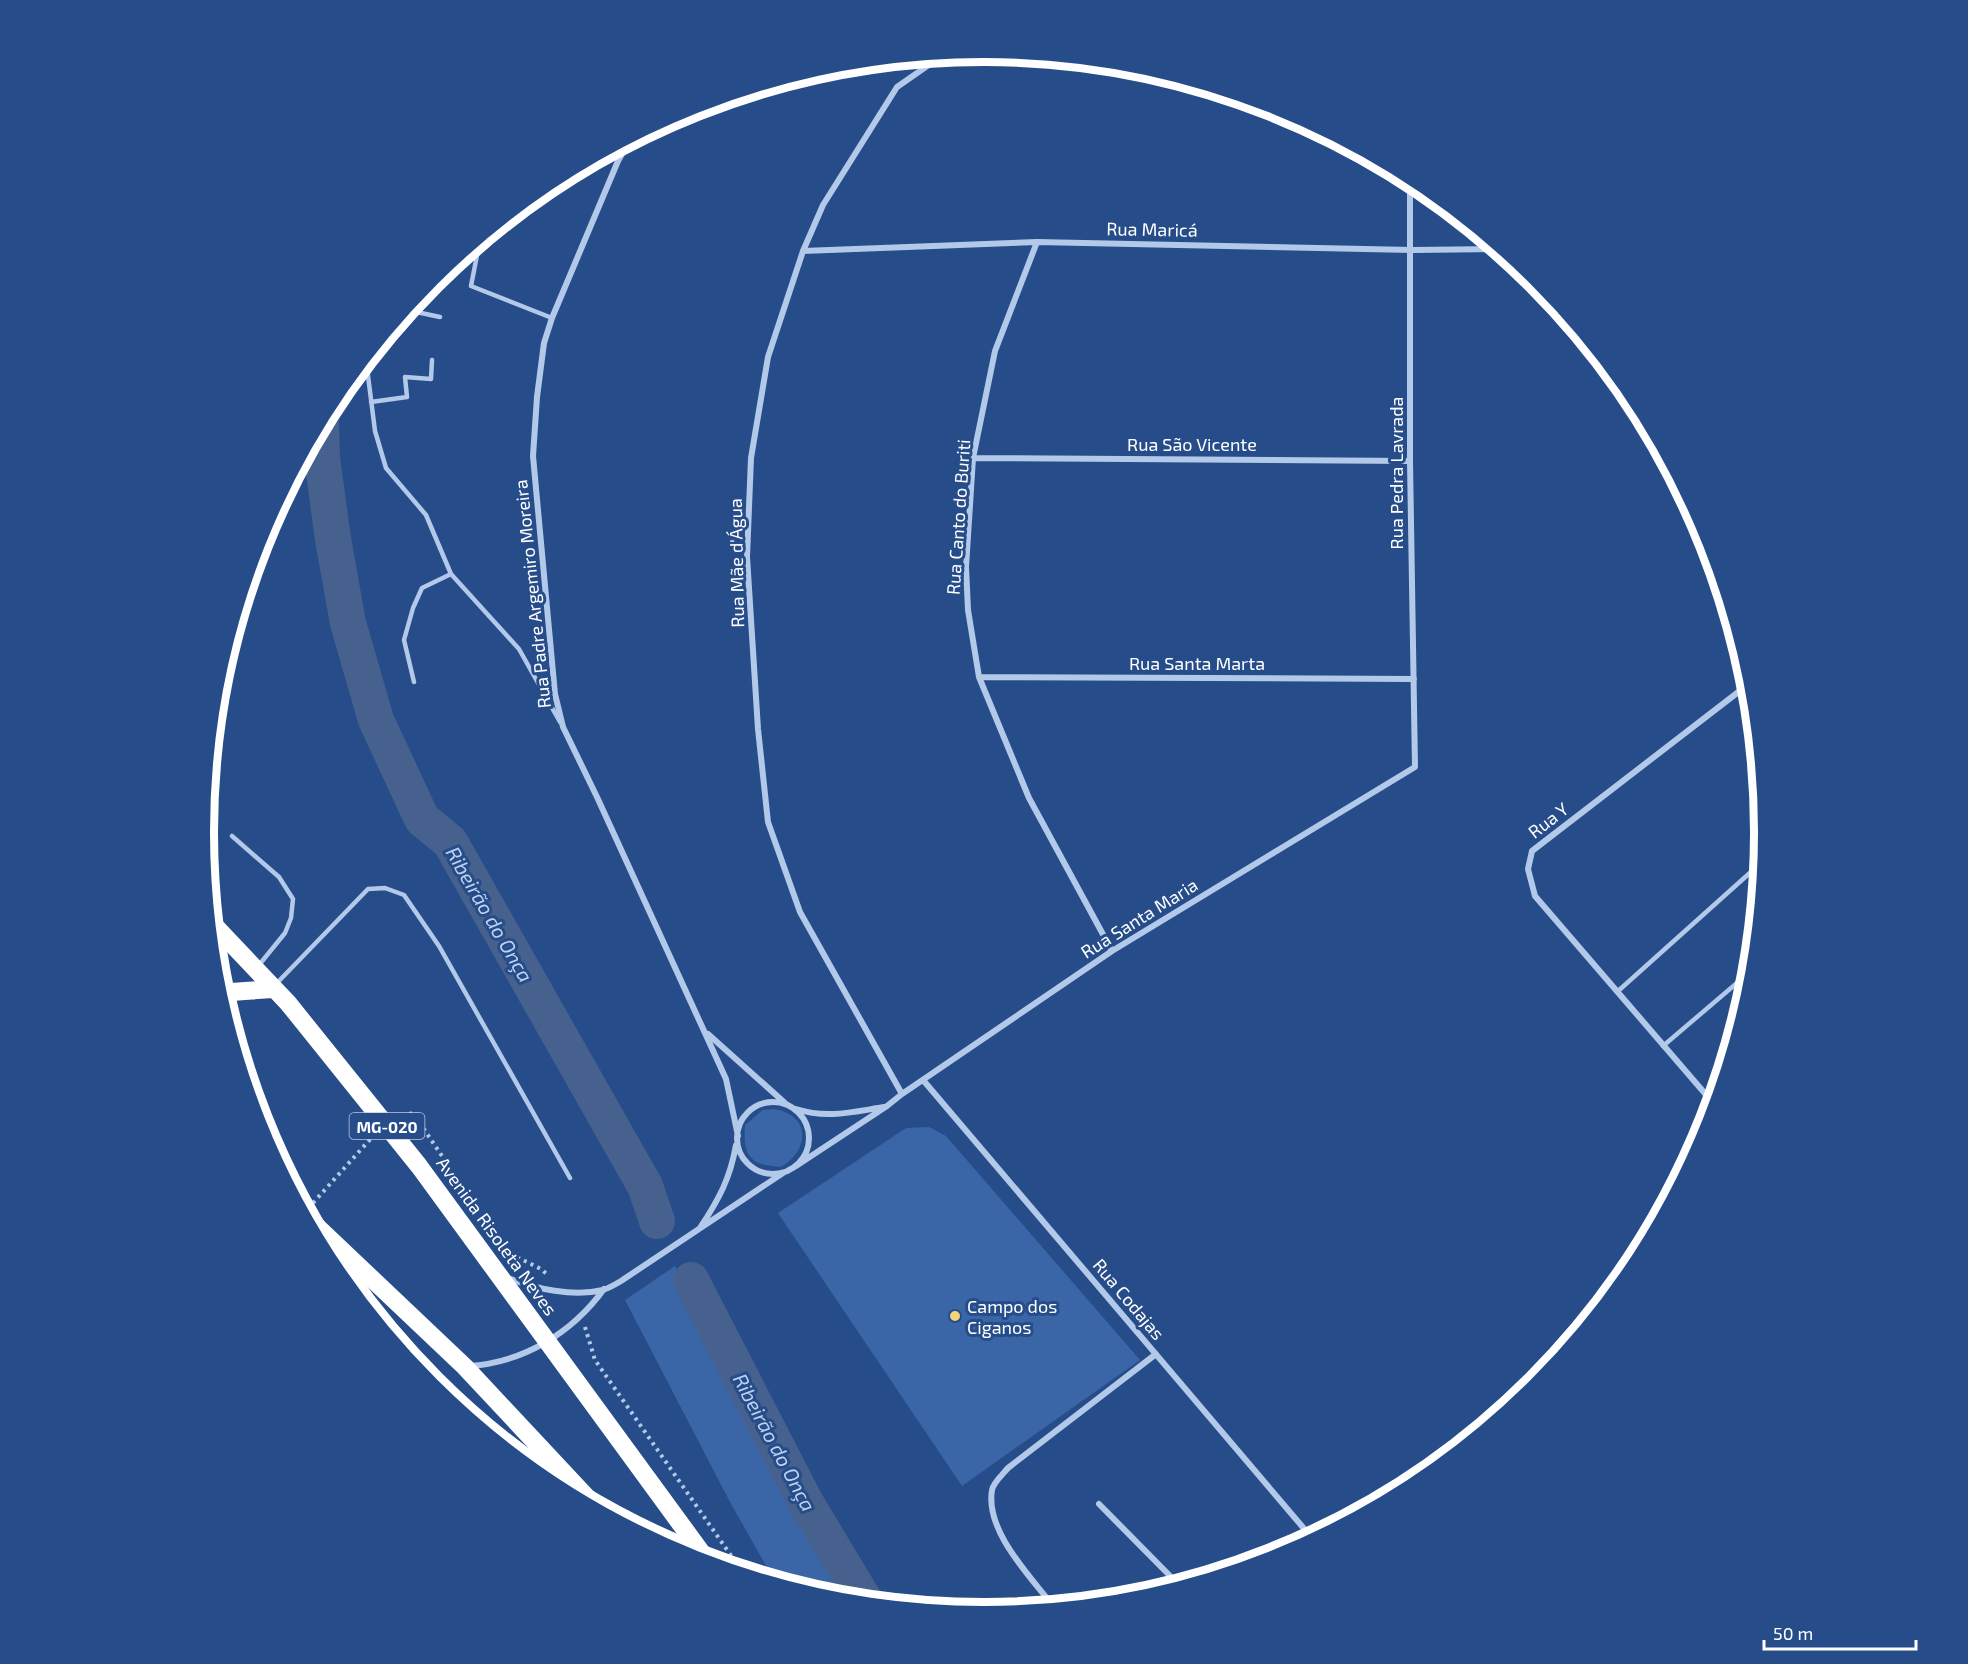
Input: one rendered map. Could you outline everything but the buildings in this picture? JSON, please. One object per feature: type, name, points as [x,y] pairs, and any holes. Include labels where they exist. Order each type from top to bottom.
[{"type":"highway","name":"Avenida Risoleta Neves","points":[[220,931],[288,1003],[419,1166],[698,1547]]},
{"type":"highway","points":[[230,992],[272,988]]},
{"type":"highway","points":[[319,1220],[465,1367],[575,1484]]},
{"type":"street","name":"Rua Mãe d'Água","points":[[902,1094],[800,912],[768,822],[758,729],[747,556],[751,458],[768,357],[803,251],[823,205],[897,87],[931,63]]},
{"type":"street","name":"Rua Padre Argemiro Moreira","points":[[623,152],[552,318],[542,354],[533,456],[555,693],[563,727],[726,1079],[737,1138]]},
{"type":"street","name":"Rua Pedra Lavrada","points":[[1410,190],[1410,461],[1415,767]]},
{"type":"street","name":"Rua Maricá","points":[[803,251],[1037,242],[1412,250],[1487,249]]},
{"type":"street","name":"Rua Canto do Buriti","points":[[1037,242],[995,351],[973,458],[966,567],[968,610],[979,677],[1029,798],[1112,951]]},
{"type":"street","name":"Rua São Vicente","points":[[973,458],[1410,461]]},
{"type":"street","name":"Rua Santa Marta","points":[[979,677],[1414,679]]},
{"type":"street","name":"Rua Y","points":[[1708,1097],[1535,896],[1528,868],[1532,851],[1741,689]]},
{"type":"street","name":"Rua Santa Maria","points":[[796,1166],[1112,951],[1415,767]]},
{"type":"street","name":"Rua Padre Argemiro Moreira","points":[[705,1031],[785,1103]]},
{"type":"street","name":"Rua Codajas","points":[[923,1080],[1306,1531]]},
{"type":"street","points":[[465,1367],[488,1365],[509,1359],[548,1341],[582,1316],[604,1290],[621,1281],[698,1231],[783,1173],[796,1166],[808,1148],[809,1137],[808,1126],[795,1109],[785,1103],[773,1101],[751,1109],[743,1118],[732,1170],[724,1189],[698,1231]]},
{"type":"street","name":"Rua Santa Maria","points":[[795,1109],[826,1116],[887,1106]]},
{"type":"street","points":[[737,1138],[744,1160],[752,1167],[762,1173],[783,1173]]},
{"type":"street","points":[[498,1274],[524,1284],[566,1291],[604,1290]]},
{"type":"street","points":[[1048,1600],[1004,1542],[991,1511],[992,1488],[1008,1468],[1156,1354]]},
{"type":"street","points":[[1099,1504],[1173,1579]]},
{"type":"lane","points":[[478,252],[471,286],[552,318]]},
{"type":"lane","points":[[416,312],[440,317]]},
{"type":"lane","points":[[372,402],[407,397],[405,377],[431,379],[432,360]]},
{"type":"lane","points":[[368,371],[375,431],[386,468],[426,515],[451,574],[519,650],[563,727]]},
{"type":"lane","points":[[414,682],[404,640],[413,608],[422,588],[451,574]]},
{"type":"lane","points":[[232,836],[279,877],[292,899],[291,918],[285,933],[255,969]]},
{"type":"lane","points":[[1617,992],[1753,870]]},
{"type":"lane","points":[[272,988],[369,889],[386,888],[404,895],[439,946],[570,1178]]},
{"type":"lane","points":[[1663,1046],[1740,980]]},
{"type":"path","points":[[413,1113],[495,1235],[514,1256],[541,1269],[566,1291]]},
{"type":"path","points":[[313,1210],[372,1136]]},
{"type":"path","points":[[582,1316],[595,1360],[735,1562]]},
{"type":"shaded area","points":[[774,1109],[795,1118],[802,1134],[797,1152],[781,1167],[755,1161],[750,1157],[745,1144],[745,1125],[763,1110]]},
{"type":"shaded area","name":"Campo dos Ciganos","points":[[929,1127],[946,1136],[1140,1360],[962,1486],[778,1213],[906,1128]]},
{"type":"shaded area","points":[[675,1266],[765,1438],[853,1591],[769,1571],[730,1502],[625,1300]]},
{"type":"waterway","name":"Ribeirão do Onça","points":[[321,440],[333,539],[348,623],[376,720],[422,819],[450,842],[645,1186],[657,1221]]},
{"type":"waterway","name":"Ribeirão do Onça","points":[[691,1280],[805,1501],[860,1592]]},
{"type":"place","name":"Campo dos Ciganos","points":[[955,1316]]}]
